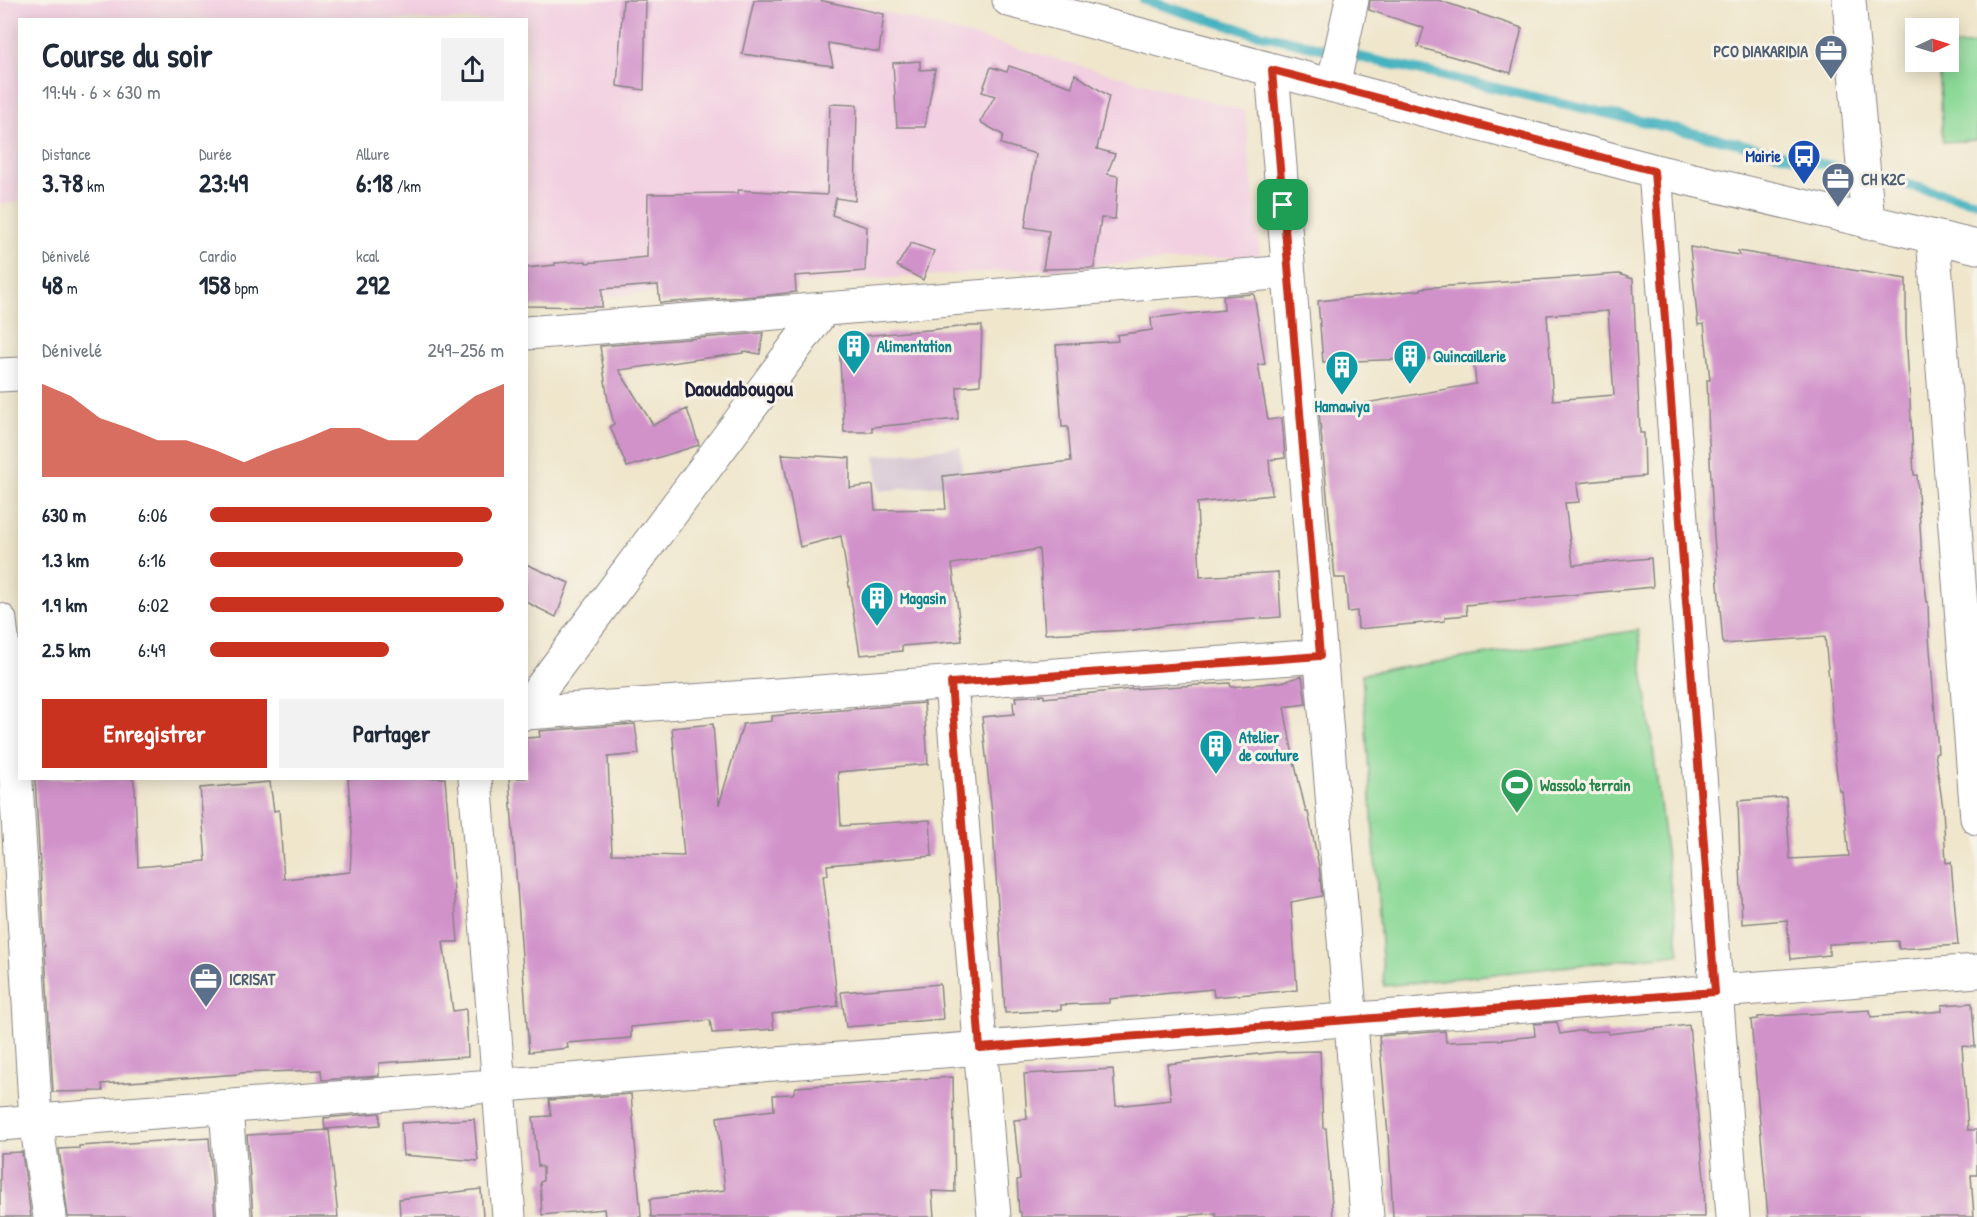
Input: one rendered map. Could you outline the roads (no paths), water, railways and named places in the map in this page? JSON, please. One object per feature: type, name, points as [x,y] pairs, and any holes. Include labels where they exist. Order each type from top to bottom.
[{"type":"street","points":[[1010,0],[1654,171],[1977,247]]},
{"type":"street","points":[[1333,86],[1352,0]]},
{"type":"street","points":[[1849,0],[1868,222]]},
{"type":"street","points":[[1272,70],[1367,1217]]},
{"type":"street","points":[[1654,171],[1733,1217]]},
{"type":"street","points":[[1933,237],[1977,818]]},
{"type":"street","points":[[528,333],[1288,272]]},
{"type":"street","points":[[528,705],[823,310]]},
{"type":"street","points":[[0,375],[18,374]]},
{"type":"street","points":[[0,620],[36,1121],[51,1217]]},
{"type":"street","points":[[528,713],[1320,656]]},
{"type":"street","points":[[951,683],[994,1217]]},
{"type":"street","points":[[475,780],[508,1217]]},
{"type":"street","points":[[0,1124],[1977,971]]},
{"type":"street","points":[[226,1107],[234,1217]]},
{"type":"waterway","points":[[1144,0],[1250,32],[1741,144],[1977,202]]},
{"type":"place","name":"PCO DIAKARIDIA","points":[[1831,80]]},
{"type":"place","name":"Mairie","points":[[1804,185]]},
{"type":"place","name":"CH K2C","points":[[1838,208]]},
{"type":"place","name":"Alimentation","points":[[854,375]]},
{"type":"place","name":"Quincaillerie","points":[[1410,385]]},
{"type":"place","name":"Hamawiya","points":[[1342,396]]},
{"type":"place","name":"Magasin","points":[[877,627]]},
{"type":"place","name":"Atelier de couture","points":[[1216,775]]},
{"type":"place","name":"Wassolo terrain","points":[[1517,814]]},
{"type":"place","name":"ICRISAT","points":[[206,1008]]},
{"type":"district","name":"Daoudabougou","points":[[739,388]]}]
